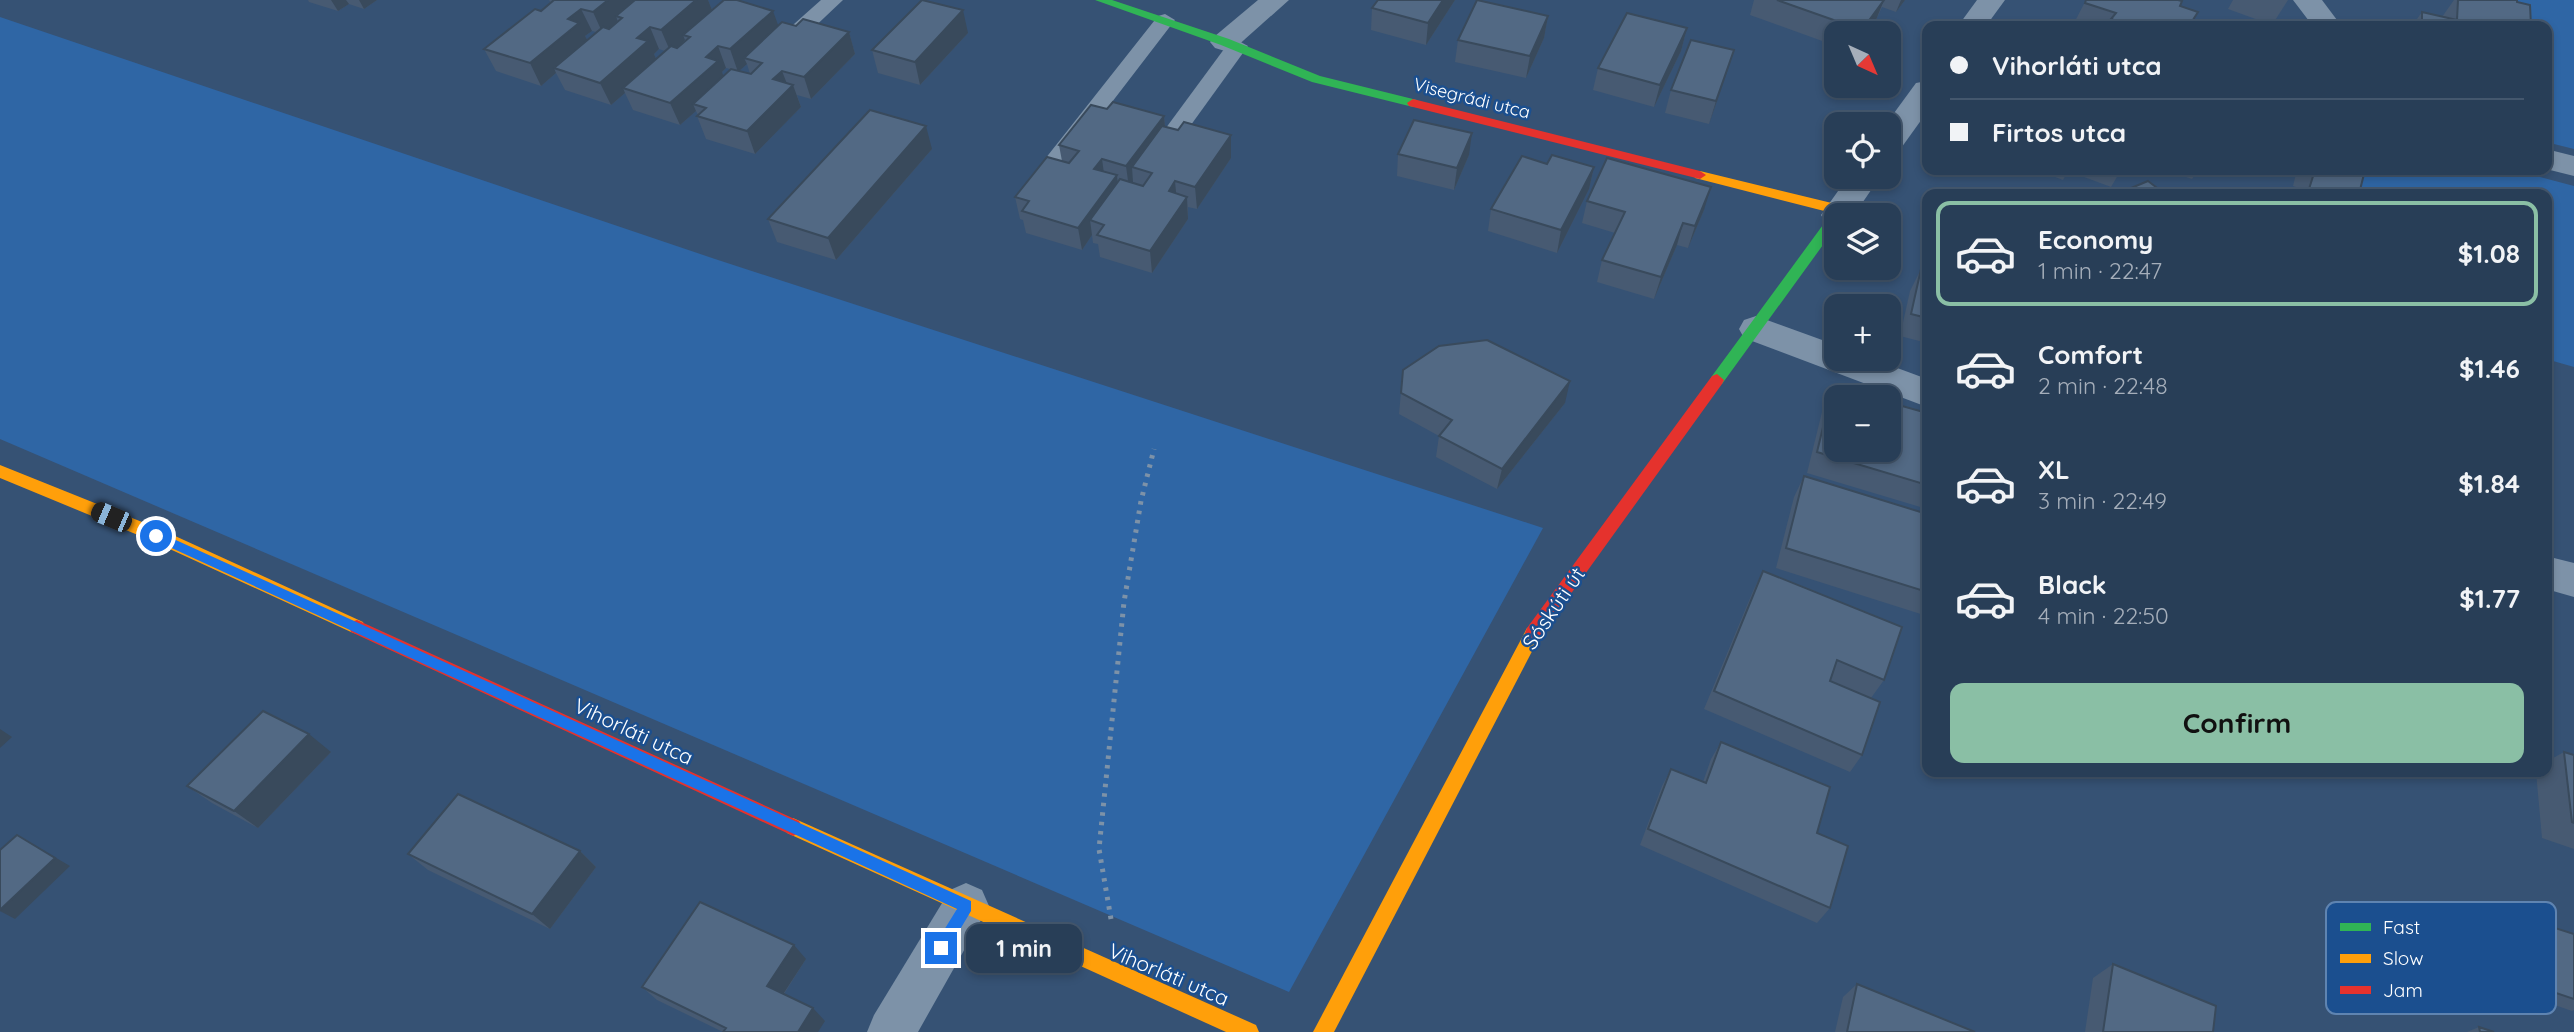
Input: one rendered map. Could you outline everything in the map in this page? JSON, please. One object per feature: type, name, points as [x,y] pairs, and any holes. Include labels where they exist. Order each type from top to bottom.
[{"type":"street","name":"Visegrádi utca","points":[[1101,0],[1231,44],[1316,79],[1824,210]]},
{"type":"street","points":[[1231,44],[1275,0]]},
{"type":"street","points":[[1976,21],[1991,0]]},
{"type":"street","points":[[2307,0],[2323,21]]},
{"type":"street","points":[[1901,126],[1922,97]]},
{"type":"street","points":[[2552,160],[2574,166]]},
{"type":"street","name":"Sóskúti út","points":[[1323,1032],[1534,631],[1824,234]]},
{"type":"street","points":[[1756,329],[1922,391]]},
{"type":"street","name":"Vihorláti utca","points":[[0,471],[156,536],[1121,977],[1249,1032]]},
{"type":"street","points":[[2552,574],[2574,580]]},
{"type":"street","points":[[891,1032],[966,906]]},
{"type":"lane","points":[[772,55],[833,0]]},
{"type":"lane","points":[[1038,183],[1165,20]]},
{"type":"lane","points":[[1142,177],[1231,44]]},
{"type":"path","points":[[1121,977],[1099,849],[1124,602],[1141,501],[1154,449]]},
{"type":"shaded area","points":[[2510,0],[2574,0],[2574,149],[2552,144],[2552,21],[2511,21]]},
{"type":"shaded area","points":[[0,17],[715,259],[1543,528],[1289,992],[0,439]]},
{"type":"shaded area","points":[[2362,175],[2533,175],[2574,186],[2574,367],[2552,361],[2552,189],[2359,189]]},
{"type":"building","points":[[554,0],[608,0],[593,12],[581,9],[568,19],[579,23],[530,63],[484,49],[535,9],[541,11]]},
{"type":"building","points":[[635,0],[696,0],[661,30],[650,27],[637,38],[648,41],[600,83],[554,68],[603,27],[609,29],[622,18],[616,16]]},
{"type":"building","points":[[724,0],[737,0],[773,11],[730,49],[718,46],[706,57],[718,61],[670,103],[623,88],[671,46],[677,48],[690,37],[683,35]]},
{"type":"building","points":[[922,0],[963,10],[915,62],[872,50]]},
{"type":"building","points":[[1378,0],[1443,0],[1428,23],[1372,8]]},
{"type":"building","points":[[1477,0],[1548,16],[1530,56],[1458,40]]},
{"type":"building","points":[[1777,0],[1884,0],[1869,21],[1836,21]]},
{"type":"building","points":[[2086,0],[2178,0],[2182,1],[2180,6],[2198,12],[2192,21],[2117,21],[2111,19],[2116,13],[2085,3]]},
{"type":"building","points":[[2458,0],[2517,0],[2530,5],[2531,21],[2422,21],[2422,12],[2457,20]]},
{"type":"building","points":[[1627,13],[1687,28],[1660,85],[1598,68]]},
{"type":"building","points":[[803,19],[849,32],[804,77],[782,71],[773,79],[793,85],[747,131],[697,116],[706,108],[693,104],[731,69],[751,74],[762,63],[744,58],[782,22],[796,26]]},
{"type":"building","points":[[1691,40],[1734,50],[1716,101],[1671,90]]},
{"type":"building","points":[[1113,102],[1164,116],[1126,166],[1102,159],[1094,169],[1117,175],[1078,228],[1022,211],[1029,201],[1015,197],[1047,157],[1069,163],[1079,151],[1059,145],[1091,105],[1107,109]]},
{"type":"building","points":[[870,110],[926,126],[828,238],[768,219]]},
{"type":"building","points":[[1414,120],[1472,133],[1457,168],[1398,154]]},
{"type":"building","points":[[1184,122],[1231,135],[1195,187],[1175,181],[1169,191],[1187,197],[1150,251],[1097,235],[1104,225],[1090,220],[1120,179],[1143,186],[1152,173],[1132,167],[1162,126],[1178,130]]},
{"type":"building","points":[[1552,155],[1594,167],[1561,230],[1491,209],[1522,156],[1547,164]]},
{"type":"building","points":[[1607,158],[1711,187],[1695,226],[1683,223],[1661,277],[1602,260],[1625,212],[1587,201]]},
{"type":"building","points":[[2313,175],[2364,175],[2360,189],[2309,189]]},
{"type":"building","points":[[2148,181],[2158,189],[2129,189]]},
{"type":"building","points":[[1921,269],[1922,317],[1911,314]]},
{"type":"building","points":[[1487,340],[1570,381],[1502,469],[1439,436],[1452,420],[1401,393],[1403,370],[1439,346]]},
{"type":"building","points":[[1901,406],[1922,412],[1922,484],[1850,462],[1901,462]]},
{"type":"building","points":[[1824,423],[1824,454],[1817,452]]},
{"type":"building","points":[[1804,476],[1922,512],[1922,590],[1786,548]]},
{"type":"building","points":[[1763,571],[1902,627],[1884,680],[1837,660],[1830,681],[1880,702],[1862,755],[1714,691]]},
{"type":"building","points":[[263,711],[309,734],[234,811],[187,786]]},
{"type":"building","points":[[1721,742],[1830,787],[1817,833],[1848,846],[1830,908],[1648,829],[1671,769],[1706,783]]},
{"type":"building","points":[[2564,752],[2574,755],[2574,823],[2572,822]]},
{"type":"building","points":[[458,794],[580,851],[532,914],[408,854]]},
{"type":"building","points":[[17,835],[55,858],[0,910],[0,850]]},
{"type":"building","points":[[700,902],[794,945],[767,986],[813,1008],[798,1032],[723,1032],[726,1028],[642,987]]},
{"type":"building","points":[[2556,928],[2574,934],[2574,999],[2556,993]]},
{"type":"building","points":[[2113,964],[2216,1006],[2213,1032],[2103,1032]]},
{"type":"building","points":[[1857,984],[1975,1032],[1847,1032]]},
{"type":"building","points":[[2479,1027],[2494,1032],[2480,1032]]},
{"type":"traffic: fast","points":[[1101,0],[1225,42],[1316,79],[1413,103]]},
{"type":"traffic: fast","points":[[1717,380],[1824,233]]},
{"type":"traffic: slow","points":[[1700,175],[1824,206]]},
{"type":"traffic: slow","points":[[0,471],[156,535],[357,627]]},
{"type":"traffic: slow","points":[[1323,1032],[1533,633]]},
{"type":"traffic: slow","points":[[793,827],[1249,1032]]},
{"type":"traffic: jam","points":[[1413,103],[1700,175]]},
{"type":"traffic: jam","points":[[1533,633],[1717,380]]},
{"type":"traffic: jam","points":[[357,627],[793,827]]},
{"type":"route","points":[[156,536],[966,906],[941,948]]}]
